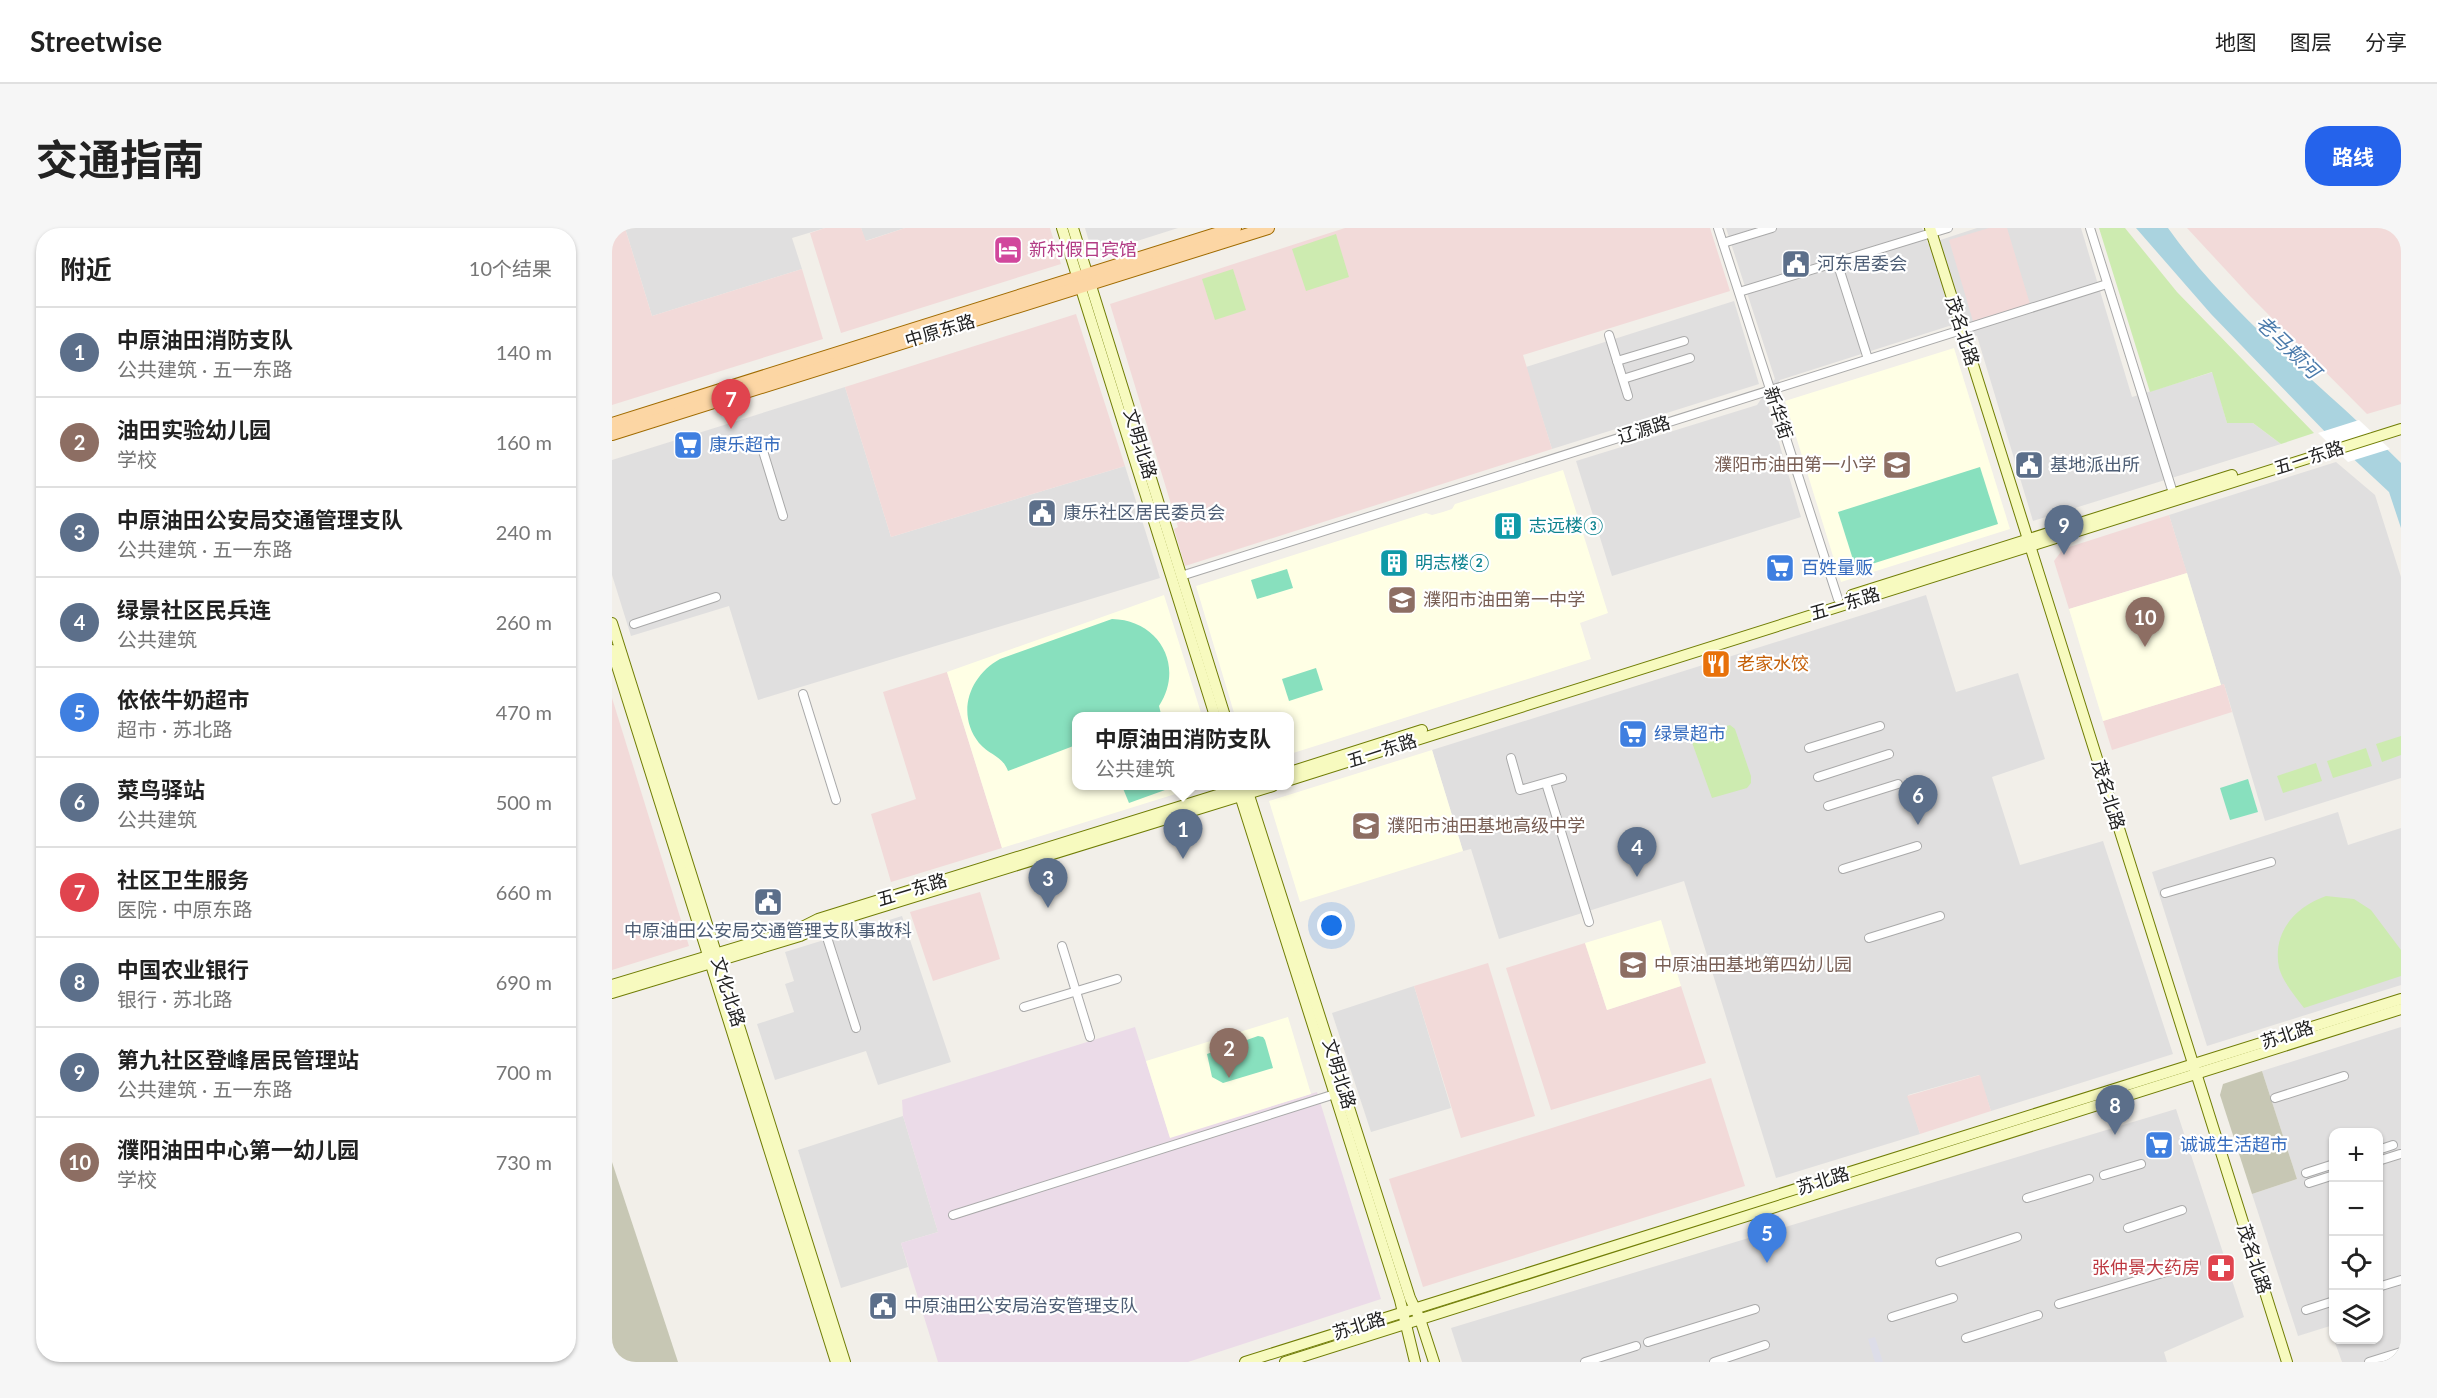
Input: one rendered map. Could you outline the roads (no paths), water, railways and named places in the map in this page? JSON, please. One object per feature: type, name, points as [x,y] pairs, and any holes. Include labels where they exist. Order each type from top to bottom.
[{"type":"main road","name":"中原东路","points":[[612,434],[1084,280],[1235,228]]},
{"type":"main road","name":"中原东路","points":[[612,424],[1084,280],[1268,228]]},
{"type":"street","points":[[1062,228],[1084,280]]},
{"type":"street","points":[[1073,228],[1084,280]]},
{"type":"street","name":"新华街","points":[[1718,228],[1838,599]]},
{"type":"street","points":[[1723,243],[1772,228]]},
{"type":"street","points":[[1739,292],[1930,231],[1948,228]]},
{"type":"street","points":[[2090,228],[2173,493]]},
{"type":"street","name":"茂名北路","points":[[1930,231],[2287,1362]]},
{"type":"street","points":[[1838,262],[1868,359]]},
{"type":"street","name":"文明北路","points":[[1084,280],[1223,712]]},
{"type":"street","name":"文明北路","points":[[1084,280],[1214,712]]},
{"type":"street","name":"辽源路","points":[[1181,576],[2107,284]]},
{"type":"street","points":[[1609,335],[1628,396]]},
{"type":"street","points":[[1617,361],[1684,341]]},
{"type":"street","points":[[1623,379],[1690,358]]},
{"type":"street","name":"五一东路","points":[[1294,779],[2331,448],[2401,422]]},
{"type":"street","name":"五一东路","points":[[2376,433],[2401,429]]},
{"type":"street","name":"五一东路","points":[[1294,771],[1838,599],[2029,543],[2173,493],[2331,448]]},
{"type":"street","points":[[763,451],[783,516]]},
{"type":"street","points":[[634,624],[716,597]]},
{"type":"street","name":"文化北路","points":[[612,623],[836,1362]]},
{"type":"street","name":"文化北路","points":[[612,650],[845,1362]]},
{"type":"street","points":[[803,694],[836,800]]},
{"type":"street","points":[[1809,748],[1880,726]]},
{"type":"street","points":[[1818,777],[1889,754]]},
{"type":"street","points":[[1511,758],[1520,790],[1562,778]]},
{"type":"street","points":[[1546,783],[1589,922]]},
{"type":"street","points":[[1828,807],[1898,784]]},
{"type":"street","name":"五一东路","points":[[612,993],[713,958],[1240,790]]},
{"type":"street","name":"五一东路","points":[[612,985],[800,936],[823,926],[1240,790]]},
{"type":"street","name":"文明北路","points":[[1243,790],[1403,1313],[1415,1362]]},
{"type":"street","name":"文明北路","points":[[1243,790],[1434,1362]]},
{"type":"street","points":[[1843,869],[1917,846]]},
{"type":"street","points":[[2165,893],[2271,862]]},
{"type":"street","points":[[1869,938],[1940,916]]},
{"type":"street","points":[[823,926],[856,1028]]},
{"type":"street","points":[[1062,946],[1090,1037]]},
{"type":"street","points":[[1024,1007],[1117,979]]},
{"type":"street","name":"苏北路","points":[[2195,1070],[2401,999]]},
{"type":"street","name":"苏北路","points":[[1245,1362],[1403,1313],[1418,1314],[2195,1070],[2401,1010]]},
{"type":"street","points":[[2275,1098],[2344,1076]]},
{"type":"street","points":[[953,1215],[1335,1094]]},
{"type":"street","points":[[2383,1149],[2393,1145]]},
{"type":"street","points":[[2383,1160],[2400,1154]]},
{"type":"street","points":[[2104,1175],[2141,1164]]},
{"type":"street","points":[[2306,1173],[2329,1166]]},
{"type":"street","points":[[2309,1183],[2329,1177]]},
{"type":"street","points":[[2027,1198],[2089,1179]]},
{"type":"street","points":[[2128,1228],[2182,1210]]},
{"type":"street","points":[[1941,1262],[2017,1238]]},
{"type":"street","points":[[2059,1304],[2196,1263]]},
{"type":"street","points":[[2383,1286],[2401,1280]]},
{"type":"street","points":[[1892,1317],[1953,1298]]},
{"type":"street","points":[[2306,1310],[2329,1303]]},
{"type":"street","points":[[1648,1342],[1755,1309]]},
{"type":"street","name":"苏北路","points":[[1285,1362],[1406,1324],[1418,1314]]},
{"type":"street","points":[[1966,1338],[2038,1315]]},
{"type":"street","points":[[1714,1362],[1765,1345]]},
{"type":"street","points":[[1585,1362],[1636,1346]]},
{"type":"street","points":[[2369,1362],[2401,1352]]},
{"type":"water","points":[[2136,228],[2168,228],[2220,292],[2401,463],[2401,528],[2389,492],[2331,438],[2211,314]]},
{"type":"place","name":"新村假日宾馆","points":[[1008,250]]},
{"type":"place","name":"河东居委会","points":[[1796,264]]},
{"type":"place","name":"社区卫生服务","points":[[731,429]]},
{"type":"place","name":"康乐超市","points":[[688,445]]},
{"type":"place","name":"濮阳市油田第一小学","points":[[1897,465]]},
{"type":"place","name":"基地派出所","points":[[2029,465]]},
{"type":"place","name":"康乐社区居民委员会","points":[[1042,513]]},
{"type":"place","name":"志远楼③","points":[[1508,526]]},
{"type":"place","name":"第九社区登峰居民管理站","points":[[2064,555]]},
{"type":"place","name":"明志楼②","points":[[1394,563]]},
{"type":"place","name":"百姓量贩","points":[[1780,568]]},
{"type":"place","name":"濮阳市油田第一中学","points":[[1402,600]]},
{"type":"place","name":"濮阳油田中心第一幼儿园","points":[[2145,647]]},
{"type":"place","name":"老家水饺","points":[[1716,664]]},
{"type":"place","name":"绿景超市","points":[[1633,734]]},
{"type":"place","name":"菜鸟驿站","points":[[1918,825]]},
{"type":"place","name":"濮阳市油田基地高级中学","points":[[1366,826]]},
{"type":"place","name":"中原油田消防支队","points":[[1183,859]]},
{"type":"place","name":"绿景社区民兵连","points":[[1637,877]]},
{"type":"place","name":"中原油田公安局交通管理支队事故科","points":[[768,902]]},
{"type":"place","name":"中原油田公安局交通管理支队","points":[[1048,908]]},
{"type":"place","name":"中原油田基地第四幼儿园","points":[[1633,965]]},
{"type":"place","name":"油田实验幼儿园","points":[[1229,1078]]},
{"type":"place","name":"中国农业银行","points":[[2115,1135]]},
{"type":"place","name":"诚诚生活超市","points":[[2159,1145]]},
{"type":"place","name":"依依牛奶超市","points":[[1767,1263]]},
{"type":"place","name":"张仲景大药房","points":[[2221,1268]]},
{"type":"place","name":"中原油田公安局治安管理支队","points":[[883,1306]]},
{"type":"water label","name":"老马颊河","points":[[2288,347]]}]
